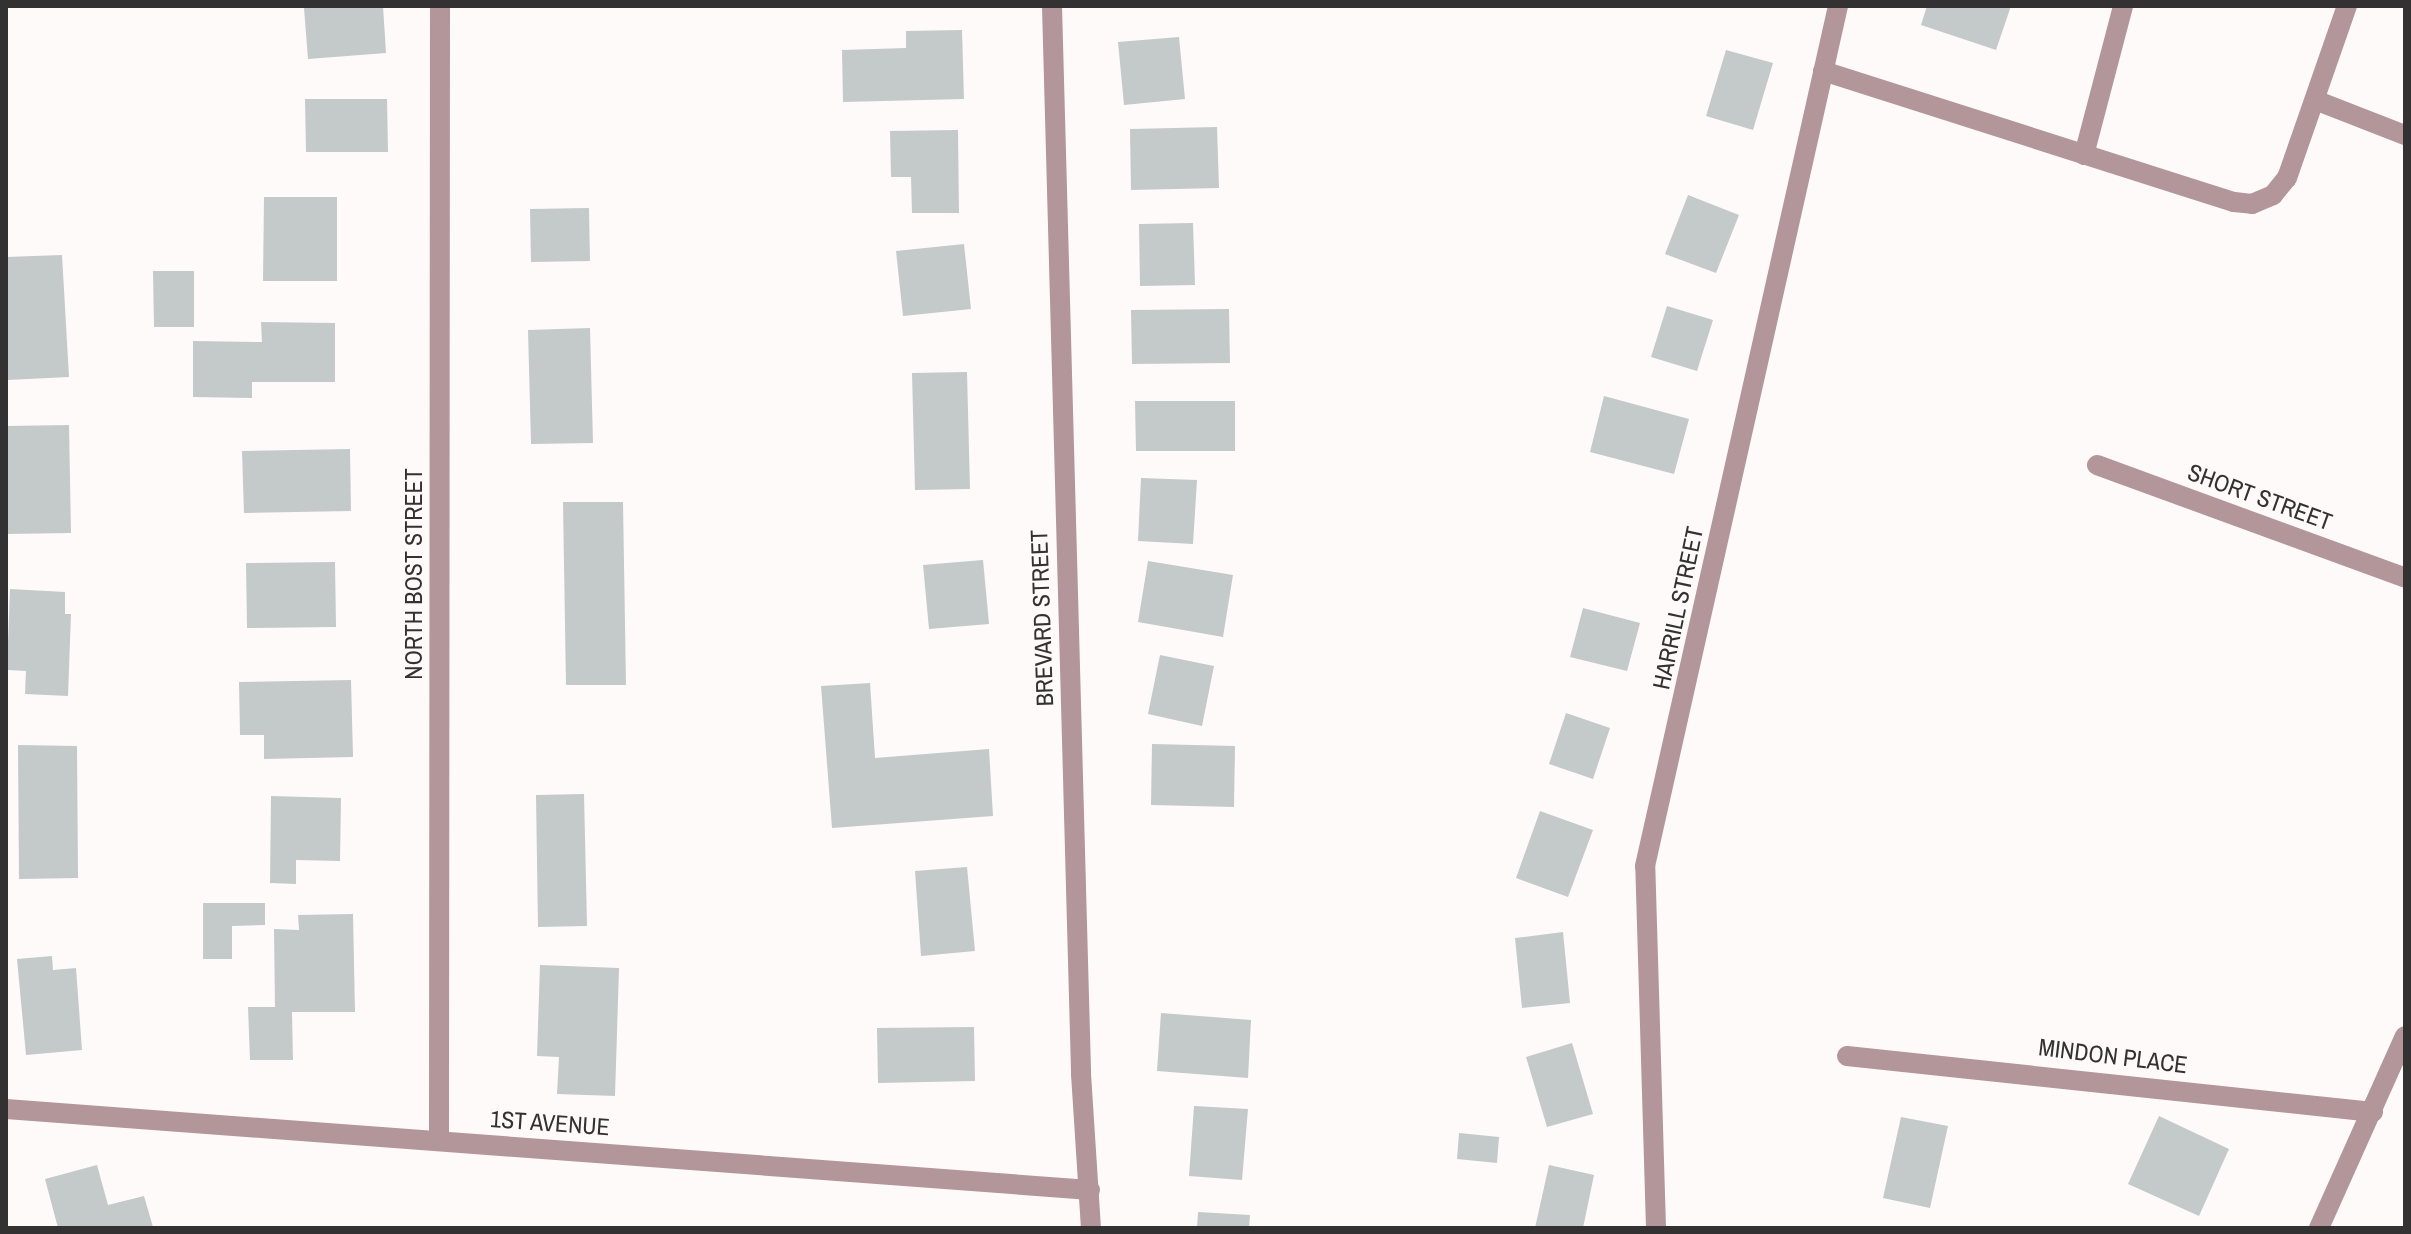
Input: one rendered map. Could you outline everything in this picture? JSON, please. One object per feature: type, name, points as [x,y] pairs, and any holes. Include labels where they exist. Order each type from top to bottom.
[{"type":"street","name":"NORTH BOST STREET","points":[[439,1141],[440,6]]},
{"type":"street","name":"BREVARD STREET","points":[[1052,6],[1081,1074],[1091,1228]]},
{"type":"street","name":"HARRILL STREET","points":[[1656,1228],[1645,866],[1838,6]]},
{"type":"street","points":[[2084,155],[2123,6]]},
{"type":"street","points":[[1823,71],[2084,155],[2252,204],[2273,195],[2287,178],[2347,6]]},
{"type":"street","points":[[2315,100],[2405,135]]},
{"type":"street","name":"SHORT STREET","points":[[2097,465],[2405,578]]},
{"type":"street","points":[[2319,1228],[2405,1036]]},
{"type":"street","name":"MINDON PLACE","points":[[1847,1056],[2373,1112]]},
{"type":"street","name":"1ST AVENUE","points":[[6,1109],[1090,1190]]},
{"type":"building","points":[[383,6],[386,53],[308,59],[304,8]]},
{"type":"building","points":[[1927,6],[2011,6],[1996,50],[1921,25]]},
{"type":"building","points":[[962,30],[964,99],[843,102],[842,50],[906,48],[906,31]]},
{"type":"building","points":[[1179,37],[1185,99],[1124,105],[1118,42]]},
{"type":"building","points":[[1726,50],[1773,63],[1753,130],[1706,116]]},
{"type":"building","points":[[305,99],[387,99],[388,152],[306,152]]},
{"type":"building","points":[[1217,127],[1219,188],[1131,190],[1130,129]]},
{"type":"building","points":[[958,130],[959,213],[912,213],[911,177],[891,177],[890,131]]},
{"type":"building","points":[[1688,195],[1739,215],[1716,273],[1665,254]]},
{"type":"building","points":[[264,197],[337,197],[337,281],[263,281]]},
{"type":"building","points":[[589,208],[590,261],[531,262],[530,209]]},
{"type":"building","points":[[1193,223],[1195,285],[1140,286],[1139,224]]},
{"type":"building","points":[[964,244],[971,309],[903,316],[896,251]]},
{"type":"building","points":[[62,255],[69,377],[7,380],[6,257]]},
{"type":"building","points":[[153,271],[194,271],[194,327],[154,327]]},
{"type":"building","points":[[1667,306],[1713,320],[1697,371],[1651,357]]},
{"type":"building","points":[[1229,309],[1230,363],[1132,364],[1131,310]]},
{"type":"building","points":[[261,322],[335,323],[335,382],[252,382],[252,398],[193,397],[193,341],[262,342]]},
{"type":"building","points":[[590,328],[593,443],[531,444],[528,330]]},
{"type":"building","points":[[967,372],[970,489],[915,490],[912,373]]},
{"type":"building","points":[[1604,396],[1689,419],[1674,474],[1590,452]]},
{"type":"building","points":[[1135,401],[1235,401],[1235,451],[1136,451]]},
{"type":"building","points":[[69,425],[71,533],[6,534],[6,426]]},
{"type":"building","points":[[350,449],[351,511],[244,513],[242,451]]},
{"type":"building","points":[[1141,478],[1197,480],[1193,544],[1138,541]]},
{"type":"building","points":[[563,502],[623,502],[626,685],[566,685]]},
{"type":"building","points":[[983,560],[989,624],[929,629],[923,565]]},
{"type":"building","points":[[1148,561],[1233,575],[1223,637],[1138,622]]},
{"type":"building","points":[[335,562],[336,627],[247,628],[246,563]]},
{"type":"building","points":[[10,589],[65,592],[65,614],[71,614],[68,696],[25,694],[26,671],[7,670]]},
{"type":"building","points":[[1583,608],[1640,623],[1627,671],[1570,657]]},
{"type":"building","points":[[1160,655],[1214,666],[1202,726],[1148,714]]},
{"type":"building","points":[[351,680],[353,757],[264,759],[264,735],[240,735],[239,682]]},
{"type":"building","points":[[870,683],[875,758],[989,749],[993,816],[832,828],[821,686]]},
{"type":"building","points":[[1566,713],[1610,728],[1593,779],[1549,764]]},
{"type":"building","points":[[1152,744],[1235,746],[1234,807],[1151,805]]},
{"type":"building","points":[[18,745],[77,746],[78,878],[19,879]]},
{"type":"building","points":[[584,794],[587,926],[538,927],[536,795]]},
{"type":"building","points":[[271,796],[341,798],[340,861],[296,860],[296,884],[270,883]]},
{"type":"building","points":[[1540,811],[1593,830],[1568,897],[1516,878]]},
{"type":"building","points":[[967,867],[975,951],[921,956],[915,871]]},
{"type":"building","points":[[203,903],[265,903],[265,925],[232,926],[232,959],[203,959]]},
{"type":"building","points":[[353,914],[355,1012],[292,1012],[293,1060],[250,1060],[248,1007],[275,1007],[274,929],[299,930],[298,915]]},
{"type":"building","points":[[1563,932],[1570,1003],[1522,1008],[1515,938]]},
{"type":"building","points":[[52,956],[53,970],[76,968],[82,1050],[26,1055],[17,959]]},
{"type":"building","points":[[540,965],[619,968],[615,1096],[557,1094],[559,1057],[537,1056]]},
{"type":"building","points":[[1161,1013],[1251,1020],[1248,1078],[1157,1071]]},
{"type":"building","points":[[974,1027],[975,1081],[878,1083],[877,1028]]},
{"type":"building","points":[[1572,1043],[1593,1114],[1547,1127],[1526,1057]]},
{"type":"building","points":[[1194,1106],[1248,1109],[1242,1180],[1189,1176]]},
{"type":"building","points":[[2159,1116],[2229,1149],[2199,1216],[2128,1184]]},
{"type":"building","points":[[1901,1117],[1948,1126],[1930,1208],[1883,1198]]},
{"type":"building","points":[[1459,1133],[1499,1137],[1497,1163],[1457,1159]]},
{"type":"building","points":[[97,1165],[108,1205],[144,1196],[153,1227],[58,1228],[45,1179]]},
{"type":"building","points":[[1549,1165],[1594,1175],[1583,1228],[1535,1228]]},
{"type":"building","points":[[1198,1212],[1250,1215],[1249,1228],[1197,1228]]}]
